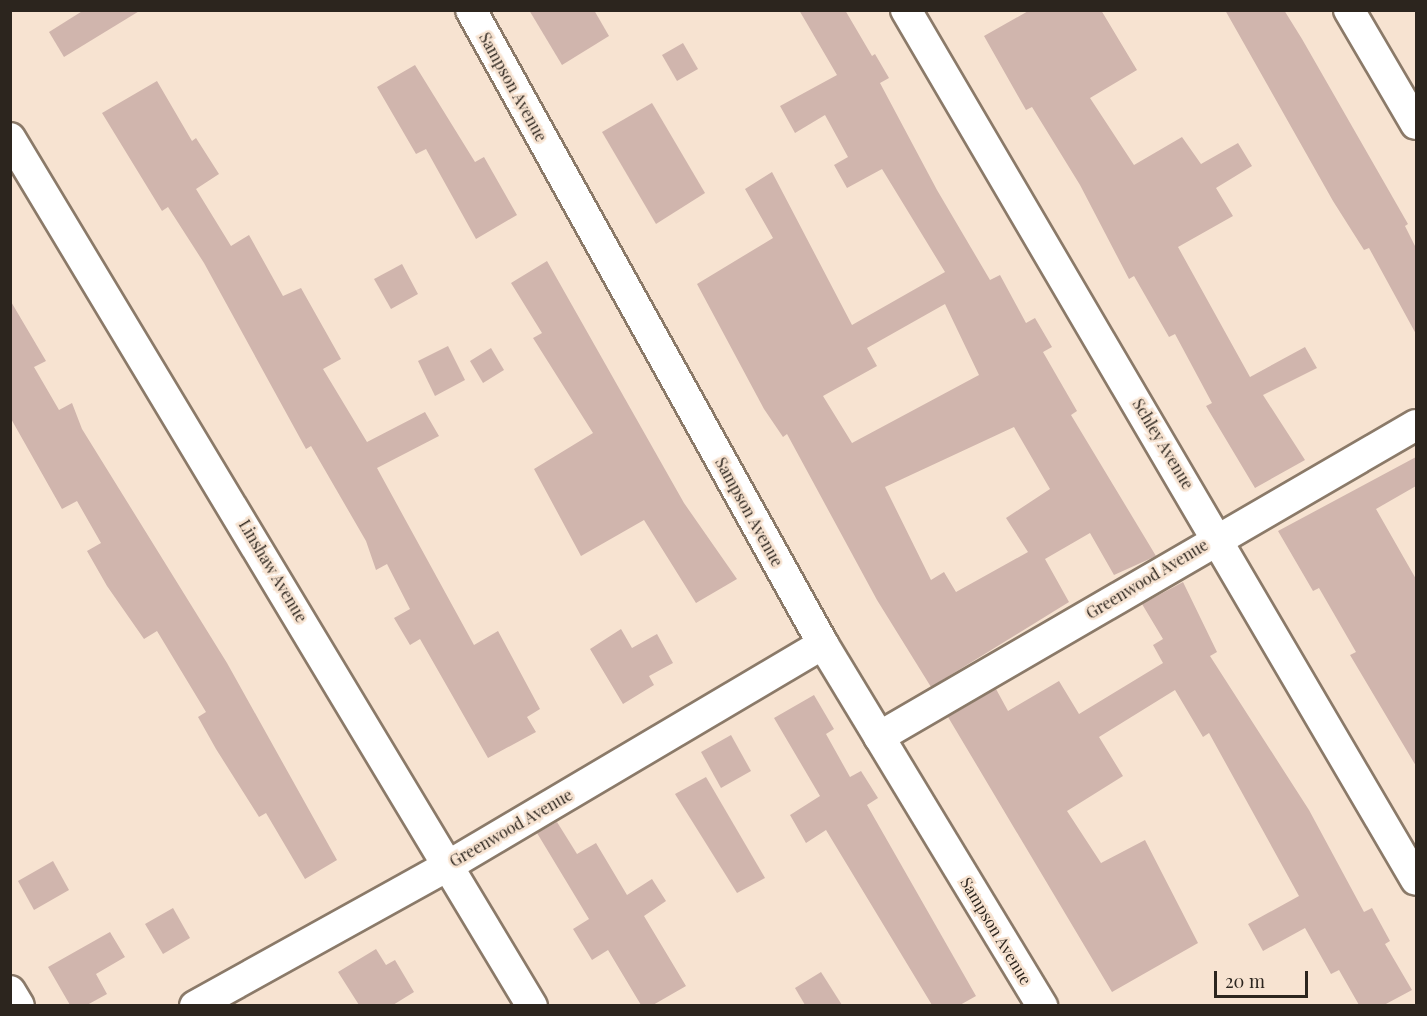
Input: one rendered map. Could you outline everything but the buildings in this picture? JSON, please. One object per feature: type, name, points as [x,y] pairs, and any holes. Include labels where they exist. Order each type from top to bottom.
[{"type":"street","name":"Sampson Avenue","points":[[471,10],[823,644],[1042,1005]]},
{"type":"street","name":"Schley Avenue","points":[[906,10],[1218,537],[1416,880]]},
{"type":"street","points":[[1349,10],[1416,124]]},
{"type":"street","name":"Linshaw Avenue","points":[[10,138],[451,864],[532,1005]]},
{"type":"street","name":"Greenwood Avenue","points":[[879,737],[1218,537],[1416,426]]},
{"type":"street","name":"Greenwood Avenue","points":[[195,1005],[451,864],[823,644]]},
{"type":"street","points":[[10,991],[19,1005]]}]
